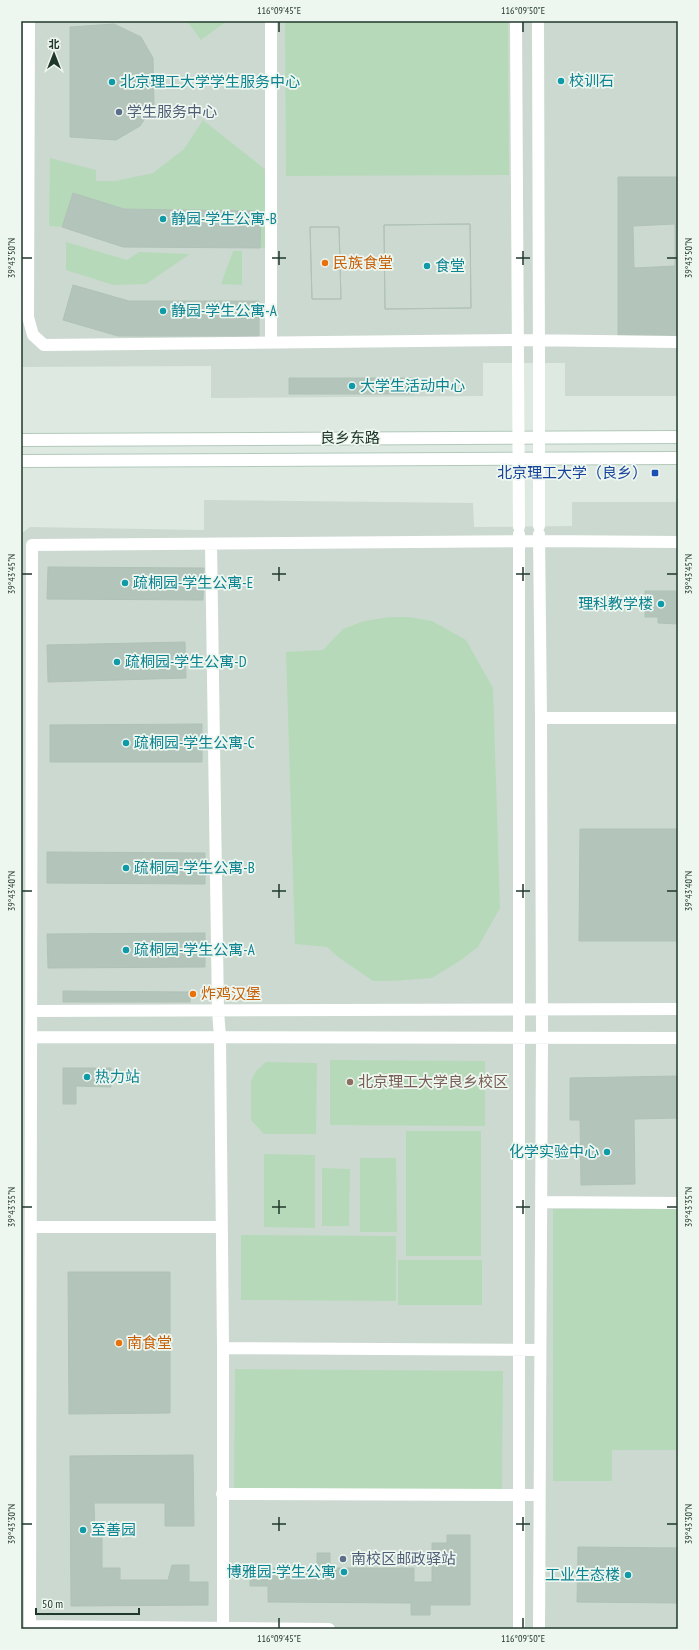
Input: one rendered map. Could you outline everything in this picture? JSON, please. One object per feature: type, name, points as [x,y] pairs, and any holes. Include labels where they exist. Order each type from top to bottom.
[{"type":"street","points":[[29,21],[28,317],[33,335],[44,345],[518,340],[678,342]]},
{"type":"street","points":[[271,21],[271,343]]},
{"type":"street","points":[[516,21],[520,1010],[519,1629]]},
{"type":"street","points":[[538,21],[539,541],[542,718],[539,1629]]},
{"type":"street","name":"良乡东路","points":[[21,440],[678,437]]},
{"type":"street","name":"良乡东路","points":[[21,461],[678,458]]},
{"type":"street","points":[[330,1629],[30,1626],[32,545],[518,541],[678,542]]},
{"type":"street","points":[[211,544],[218,1011],[220,1037],[223,1348],[223,1628]]},
{"type":"street","points":[[542,718],[678,718]]},
{"type":"street","points":[[31,1011],[678,1010]]},
{"type":"street","points":[[31,1037],[678,1038]]},
{"type":"street","points":[[541,1202],[678,1203]]},
{"type":"street","points":[[31,1227],[221,1227]]},
{"type":"street","points":[[223,1348],[540,1350]]},
{"type":"street","points":[[222,1494],[539,1495]]},
{"type":"shaded area","points":[[21,21],[678,21],[678,396],[565,396],[565,363],[483,363],[483,396],[211,398],[211,366],[21,367]]},
{"type":"shaded area","name":"北京理工大学良乡校区","points":[[204,500],[473,503],[474,527],[572,526],[572,502],[678,502],[678,1629],[21,1629],[21,534],[30,527],[204,530]]},
{"type":"green space","points":[[187,21],[227,21],[201,40]]},
{"type":"green space","points":[[285,21],[508,21],[509,175],[286,176]]},
{"type":"green space","points":[[203,120],[271,174],[271,248],[260,248],[260,211],[124,209],[73,193],[62,227],[49,226],[50,158],[96,170],[96,181],[116,181],[153,173],[184,149]]},
{"type":"green space","points":[[66,242],[127,260],[139,252],[190,254],[146,284],[113,285],[66,270]]},
{"type":"green space","points":[[233,251],[242,251],[242,285],[221,284]]},
{"type":"green space","points":[[390,617],[409,617],[432,621],[466,640],[493,688],[500,908],[478,947],[461,960],[432,978],[373,981],[338,957],[327,947],[295,944],[286,652],[323,650],[343,629],[364,621]]},
{"type":"green space","points":[[330,1060],[485,1061],[485,1126],[330,1125]]},
{"type":"green space","points":[[266,1062],[317,1063],[316,1134],[264,1134],[251,1120],[251,1081],[256,1071]]},
{"type":"green space","points":[[406,1131],[481,1131],[481,1256],[406,1256]]},
{"type":"green space","points":[[264,1154],[315,1155],[315,1228],[264,1227]]},
{"type":"green space","points":[[360,1158],[396,1158],[397,1232],[360,1232]]},
{"type":"green space","points":[[322,1168],[350,1169],[349,1226],[322,1226]]},
{"type":"green space","points":[[553,1209],[678,1209],[678,1450],[612,1450],[612,1481],[553,1481]]},
{"type":"green space","points":[[241,1235],[396,1236],[396,1301],[241,1300]]},
{"type":"green space","points":[[398,1260],[482,1260],[482,1305],[398,1305]]},
{"type":"green space","points":[[235,1369],[503,1371],[502,1490],[234,1488]]},
{"type":"building","name":"北京理工大学学生服务中心","points":[[114,24],[141,37],[153,58],[154,105],[140,126],[116,140],[70,137],[70,27]]},
{"type":"building","points":[[618,177],[678,177],[678,341],[618,341]],"holes":[[[675,224],[675,266],[634,268],[633,226]]]},
{"type":"building","name":"静园-学生公寓-B","points":[[73,193],[124,209],[261,211],[260,248],[123,247],[62,227]]},
{"type":"building","name":"食堂","points":[[470,224],[471,308],[385,309],[384,225]]},
{"type":"building","name":"食堂","points":[[470,224],[471,308],[385,309],[384,225]]},
{"type":"building","name":"民族食堂","points":[[310,227],[339,227],[341,299],[312,299]]},
{"type":"building","name":"民族食堂","points":[[310,227],[339,227],[341,299],[312,299]]},
{"type":"building","name":"静园-学生公寓-A","points":[[73,285],[129,301],[259,301],[259,336],[118,336],[63,320]]},
{"type":"building","name":"大学生活动中心","points":[[289,378],[414,378],[414,394],[289,394]]},
{"type":"building","name":"疏桐园-学生公寓-E","points":[[48,567],[204,568],[203,600],[47,599]]},
{"type":"building","name":"理科教学楼","points":[[645,591],[678,591],[678,624],[658,623],[658,617],[645,617]]},
{"type":"building","name":"疏桐园-学生公寓-D","points":[[185,642],[186,678],[48,682],[47,645]]},
{"type":"building","name":"疏桐园-学生公寓-C","points":[[202,724],[202,762],[50,762],[50,725]]},
{"type":"building","points":[[580,829],[678,829],[678,941],[579,941]]},
{"type":"building","name":"疏桐园-学生公寓-B","points":[[47,852],[205,853],[205,884],[47,883]]},
{"type":"building","name":"疏桐园-学生公寓-A","points":[[205,933],[205,967],[48,968],[47,934]]},
{"type":"building","points":[[63,991],[190,992],[190,1002],[63,1002]]},
{"type":"building","name":"热力站","points":[[63,1068],[111,1068],[111,1087],[76,1086],[76,1104],[63,1104]]},
{"type":"building","name":"化学实验中心","points":[[678,1076],[678,1118],[634,1119],[635,1184],[581,1185],[580,1120],[570,1120],[570,1078]]},
{"type":"building","name":"南食堂","points":[[68,1272],[170,1272],[170,1413],[69,1414]]},
{"type":"building","name":"至善园","points":[[193,1455],[194,1526],[165,1526],[165,1503],[94,1503],[95,1535],[102,1535],[102,1568],[120,1568],[120,1580],[168,1580],[172,1565],[189,1565],[189,1582],[208,1582],[208,1605],[71,1606],[70,1456]]},
{"type":"building","name":"博雅园-学生公寓","points":[[447,1535],[470,1535],[470,1605],[430,1605],[430,1615],[411,1615],[411,1603],[268,1602],[268,1586],[250,1586],[250,1576],[274,1576],[274,1568],[317,1569],[317,1553],[330,1553],[330,1568],[414,1568],[414,1582],[432,1582],[432,1543],[447,1543]]},
{"type":"building","name":"工业生态楼","points":[[578,1547],[678,1548],[678,1603],[577,1602]]},
{"type":"place","name":"校训石","points":[[561,81]]},
{"type":"place","name":"北京理工大学学生服务中心","points":[[112,82]]},
{"type":"place","name":"学生服务中心","points":[[119,112]]},
{"type":"place","name":"静园-学生公寓-B","points":[[163,219]]},
{"type":"place","name":"民族食堂","points":[[325,263]]},
{"type":"place","name":"食堂","points":[[427,266]]},
{"type":"place","name":"静园-学生公寓-A","points":[[163,311]]},
{"type":"place","name":"大学生活动中心","points":[[352,386]]},
{"type":"place","name":"北京理工大学（良乡）","points":[[655,473]]},
{"type":"place","name":"疏桐园-学生公寓-E","points":[[125,583]]},
{"type":"place","name":"理科教学楼","points":[[661,604]]},
{"type":"place","name":"疏桐园-学生公寓-D","points":[[117,662]]},
{"type":"place","name":"疏桐园-学生公寓-C","points":[[126,743]]},
{"type":"place","name":"疏桐园-学生公寓-B","points":[[126,868]]},
{"type":"place","name":"疏桐园-学生公寓-A","points":[[126,950]]},
{"type":"place","name":"炸鸡汉堡","points":[[193,994]]},
{"type":"place","name":"热力站","points":[[87,1077]]},
{"type":"place","name":"北京理工大学良乡校区","points":[[350,1082]]},
{"type":"place","name":"化学实验中心","points":[[607,1152]]},
{"type":"place","name":"南食堂","points":[[119,1343]]},
{"type":"place","name":"至善园","points":[[83,1530]]},
{"type":"place","name":"南校区邮政驿站","points":[[343,1559]]},
{"type":"place","name":"博雅园-学生公寓","points":[[344,1572]]},
{"type":"place","name":"工业生态楼","points":[[628,1575]]}]
